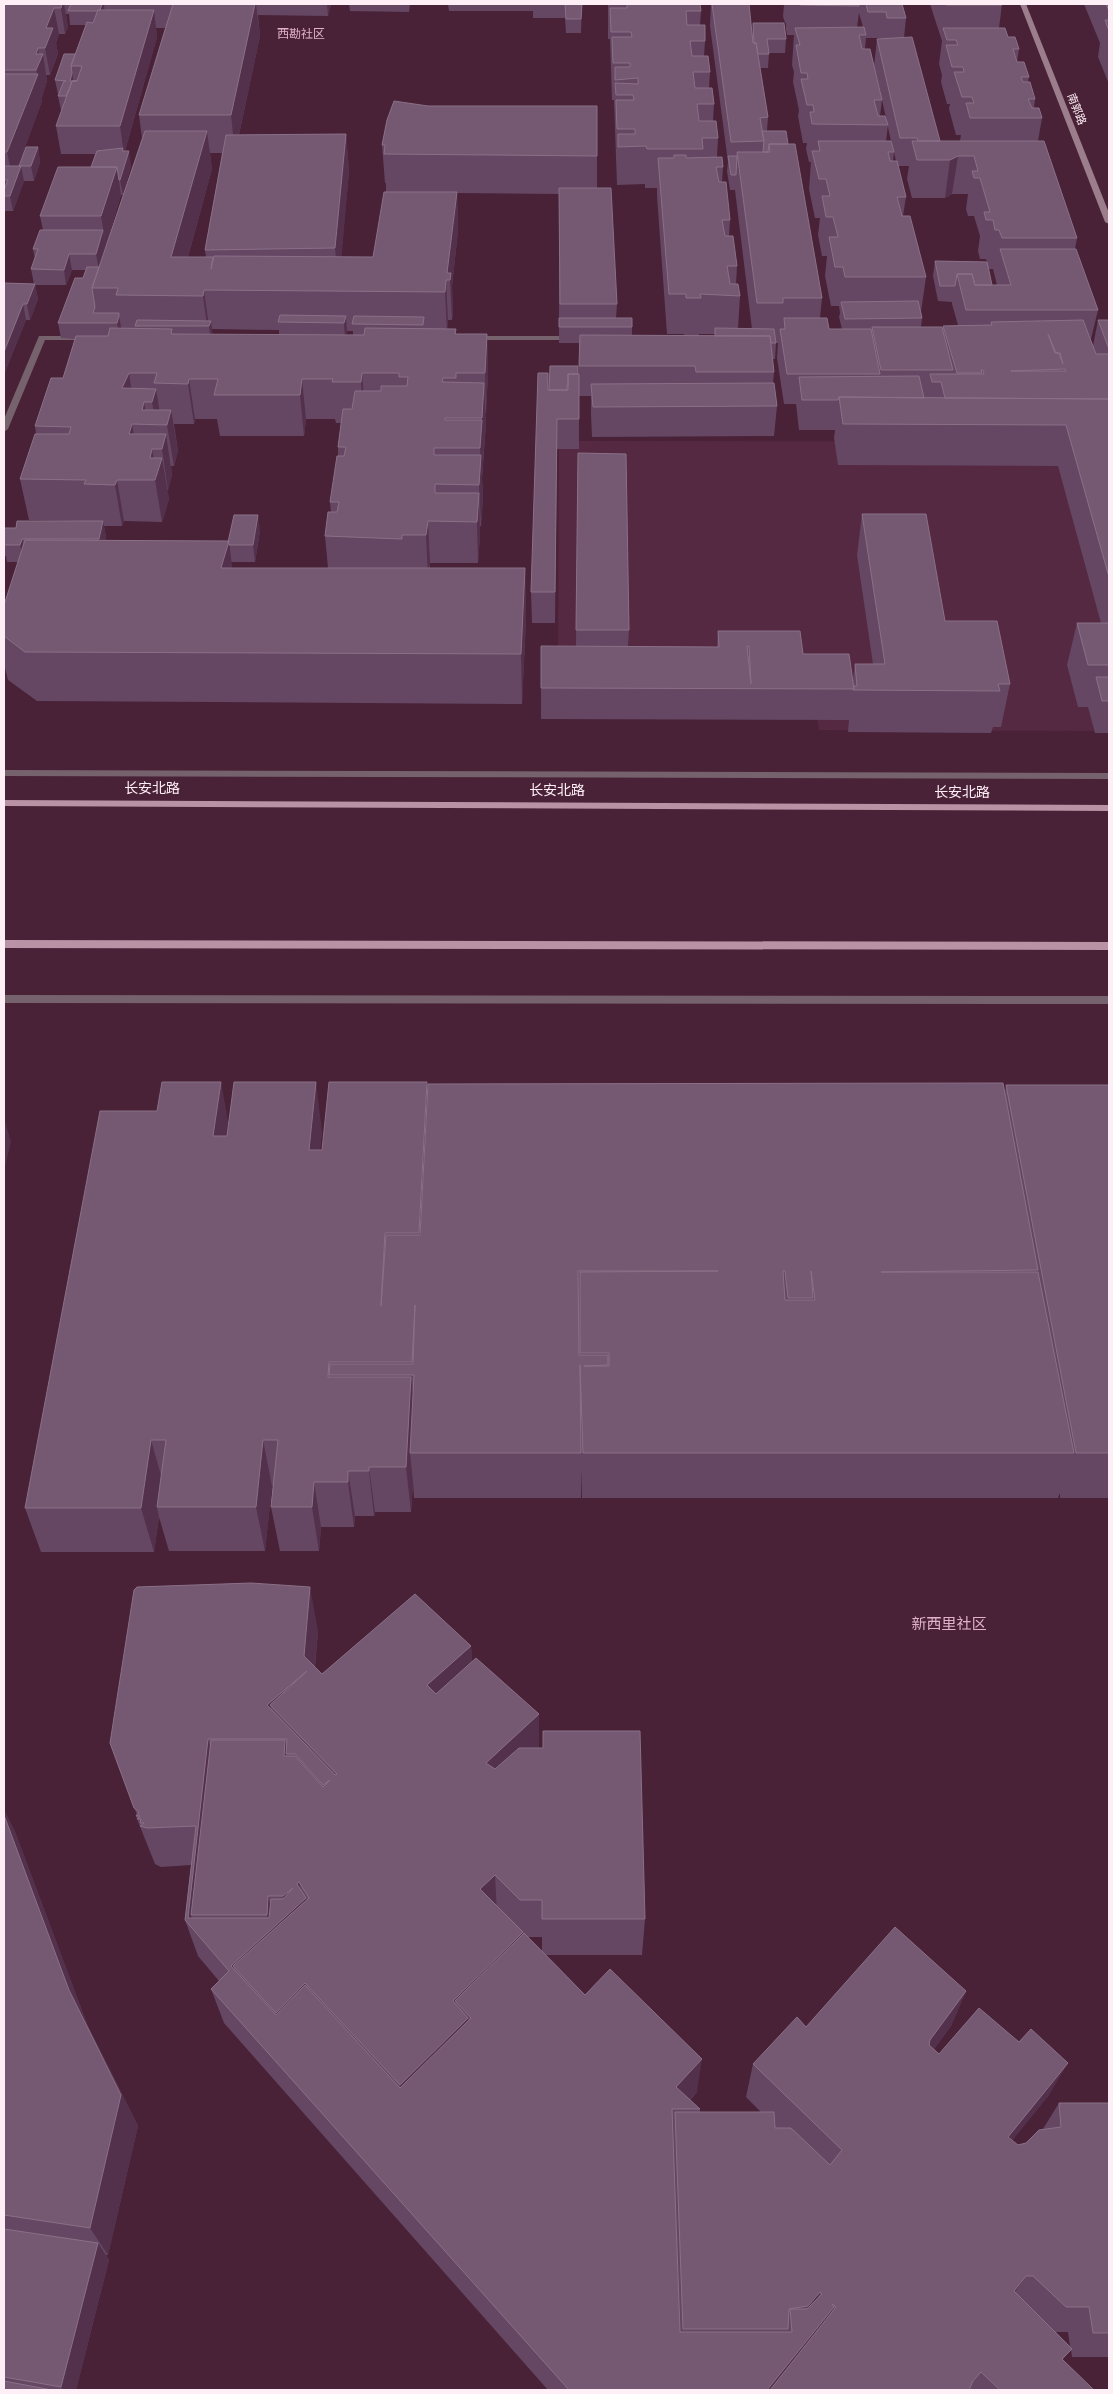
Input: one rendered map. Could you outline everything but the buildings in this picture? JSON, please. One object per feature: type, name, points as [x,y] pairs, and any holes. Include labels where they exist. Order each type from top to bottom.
[{"type":"main road","name":"长安北路","points":[[4,803],[1109,808]]},
{"type":"main road","points":[[4,944],[1109,946]]},
{"type":"street","name":"南郭路","points":[[1024,4],[1109,222]]},
{"type":"street","points":[[4,429],[42,338],[82,338]]},
{"type":"street","points":[[458,338],[587,338]]},
{"type":"street","points":[[4,772],[1109,776]]},
{"type":"street","points":[[4,999],[1109,1000]]},
{"type":"shaded area","points":[[559,441],[1109,442],[1109,731],[819,730],[812,675],[558,674]]},
{"type":"district","name":"西勘社区","points":[[301,34]]},
{"type":"district","name":"新西里社区","points":[[949,1624]]}]
